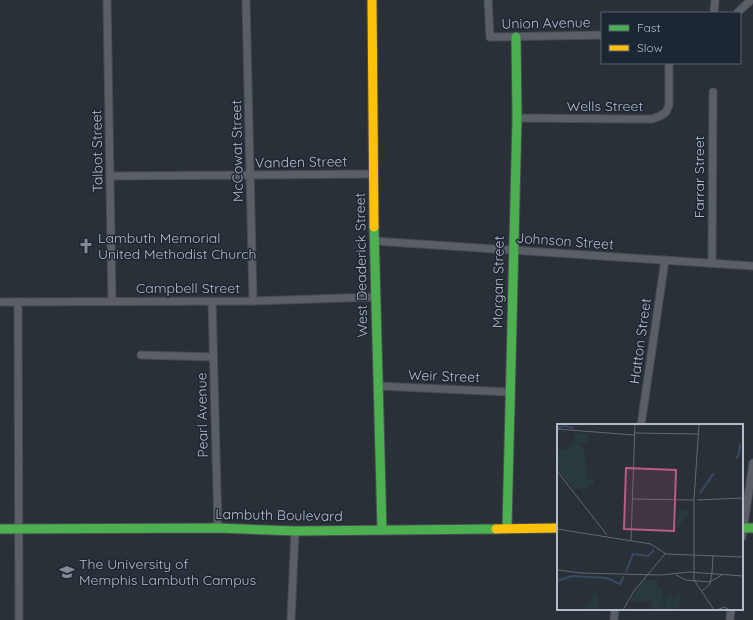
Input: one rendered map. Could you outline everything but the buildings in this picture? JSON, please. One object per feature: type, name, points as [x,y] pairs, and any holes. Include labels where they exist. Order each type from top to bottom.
[{"type":"street","name":"Talbot Street","points":[[107,0],[112,302]]},
{"type":"street","name":"McCowat Street","points":[[246,0],[253,301]]},
{"type":"street","name":"West Deaderick Street","points":[[372,0],[375,297],[382,530]]},
{"type":"street","name":"Union Avenue","points":[[488,0],[490,37],[601,35]]},
{"type":"street","points":[[714,12],[715,0]]},
{"type":"street","points":[[738,12],[751,0]]},
{"type":"street","name":"Morgan Street","points":[[507,528],[517,118],[516,37]]},
{"type":"street","name":"Wells Street","points":[[517,118],[652,119],[666,112],[669,105],[669,64]]},
{"type":"street","name":"Farrar Street","points":[[712,263],[713,92]]},
{"type":"street","name":"Vanden Street","points":[[110,176],[373,174]]},
{"type":"street","name":"Johnson Street","points":[[374,241],[753,266]]},
{"type":"street","name":"Hatton Street","points":[[641,424],[666,260]]},
{"type":"street","name":"Campbell Street","points":[[0,302],[212,302],[375,297]]},
{"type":"street","points":[[18,302],[19,620]]},
{"type":"street","name":"Pearl Avenue","points":[[212,302],[218,528]]},
{"type":"street","points":[[141,355],[213,356]]},
{"type":"street","name":"Weir Street","points":[[378,386],[510,392]]},
{"type":"street","points":[[743,525],[753,463]]},
{"type":"street","name":"Lambuth Boulevard","points":[[0,529],[218,528],[295,531],[557,528]]},
{"type":"street","points":[[743,531],[753,528]]},
{"type":"street","points":[[291,620],[295,531]]},
{"type":"street","points":[[614,620],[615,610]]},
{"type":"street","points":[[730,620],[731,610]]},
{"type":"traffic: fast","points":[[507,528],[517,118],[516,37]]},
{"type":"traffic: fast","points":[[374,227],[382,530]]},
{"type":"traffic: fast","points":[[0,529],[218,528],[295,531],[496,529]]},
{"type":"traffic: fast","points":[[743,528],[753,528]]},
{"type":"traffic: slow","points":[[372,0],[374,227]]},
{"type":"traffic: slow","points":[[496,529],[557,528]]},
{"type":"place","name":"Lambuth Memorial United Methodist Church","points":[[86,246]]},
{"type":"place","name":"The University of Memphis Lambuth Campus","points":[[67,572]]}]
